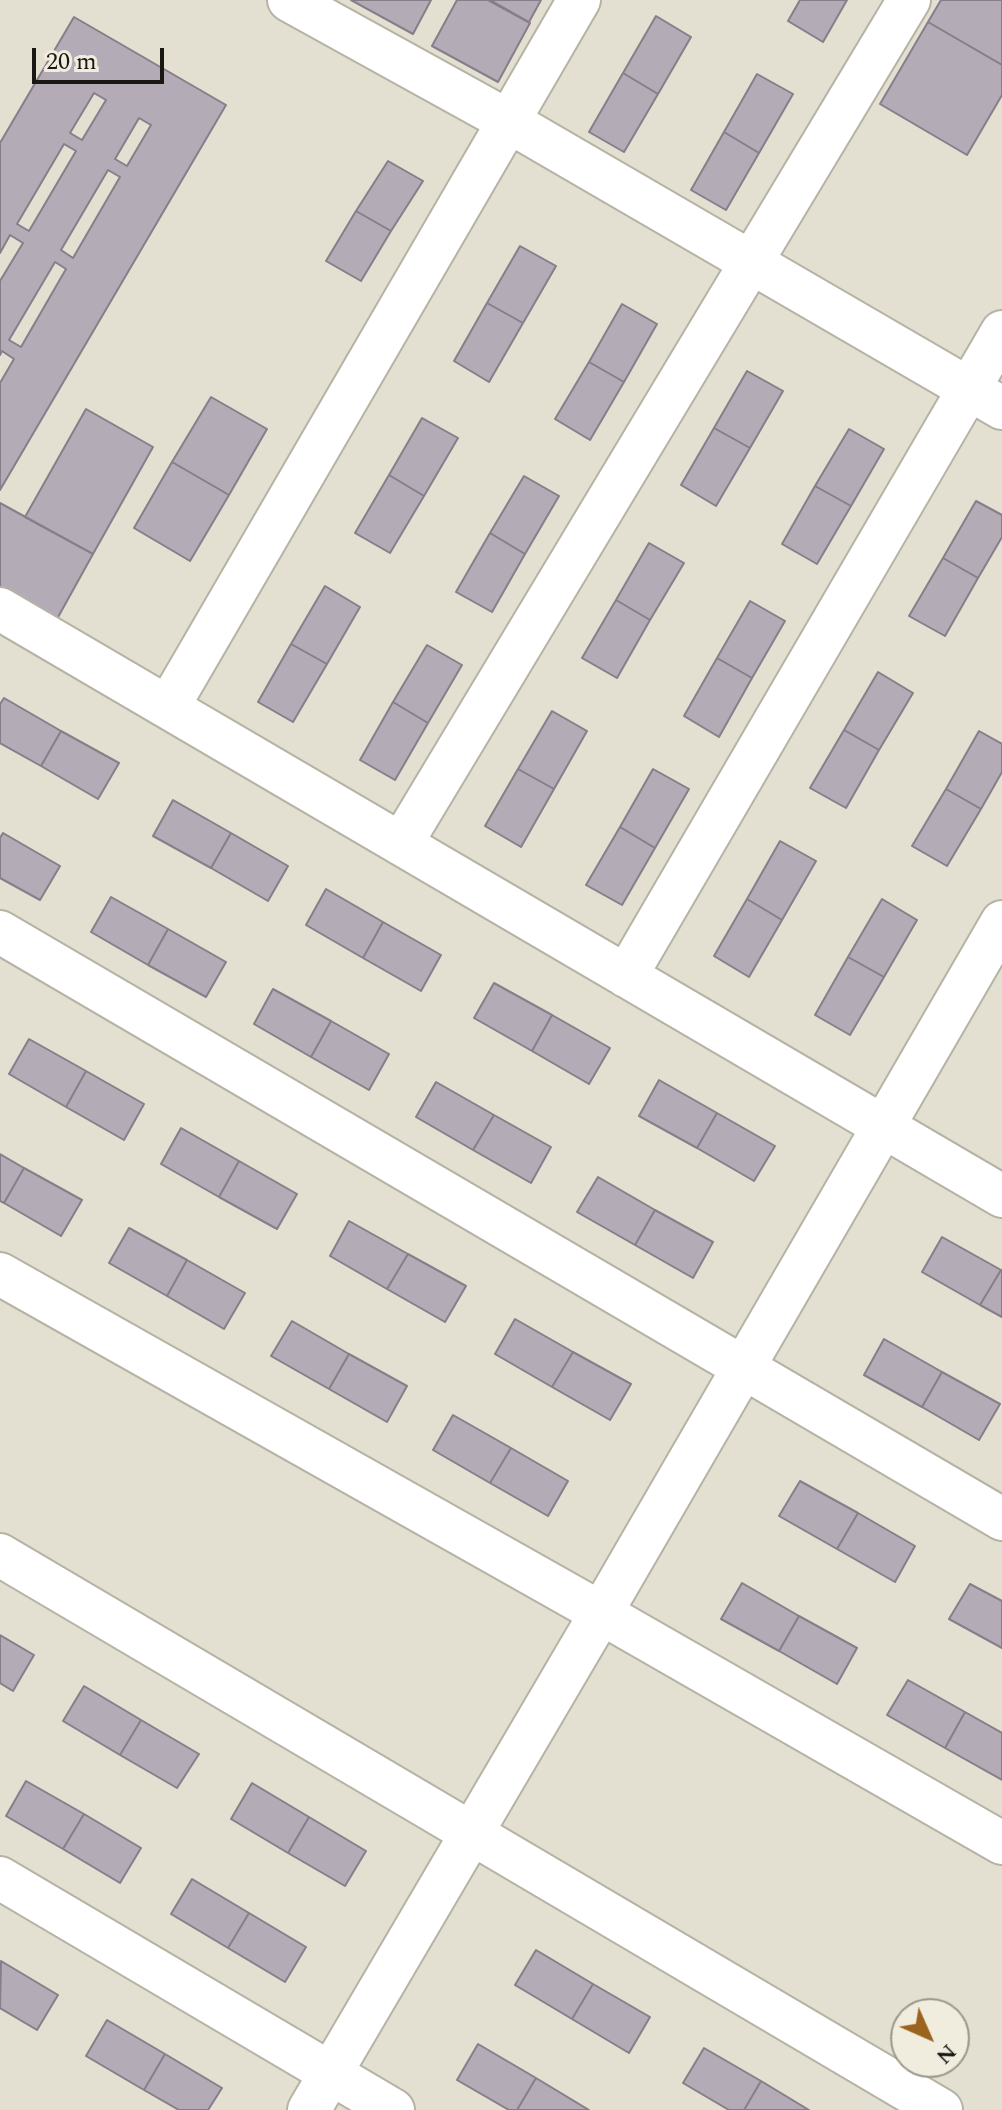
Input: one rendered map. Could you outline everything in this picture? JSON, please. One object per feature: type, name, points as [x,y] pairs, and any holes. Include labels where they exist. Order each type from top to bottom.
[{"type":"street","points":[[168,707],[579,0]]},
{"type":"street","points":[[401,844],[909,0]]},
{"type":"street","points":[[295,1],[508,121],[985,399]]},
{"type":"street","points":[[626,976],[985,399],[1002,332]]},
{"type":"street","points":[[0,609],[1002,1196]]},
{"type":"street","points":[[309,2110],[1002,922]]},
{"type":"street","points":[[0,932],[1002,1519]]},
{"type":"street","points":[[0,1274],[1002,1843]]},
{"type":"street","points":[[0,1555],[941,2110]]},
{"type":"street","points":[[0,1878],[393,2110]]},
{"type":"building","points":[[351,0],[431,0],[413,34]]},
{"type":"building","points":[[457,0],[488,0],[530,23],[498,82],[432,46]]},
{"type":"building","points":[[490,0],[541,0],[529,22]]},
{"type":"building","points":[[800,0],[847,0],[823,42],[788,21]]},
{"type":"building","points":[[941,0],[1002,0],[1002,65],[928,22]]},
{"type":"building","points":[[656,16],[691,37],[658,94],[623,73]]},
{"type":"building","points":[[74,17],[226,105],[0,490],[0,383],[14,359],[2,351],[0,355],[0,281],[23,243],[10,235],[0,253],[0,143]],"holes":[[[94,93],[106,100],[82,140],[70,133]],[[139,118],[151,125],[127,166],[115,159]],[[64,144],[76,151],[29,231],[17,224]],[[108,170],[120,177],[73,258],[61,250]],[[55,262],[66,269],[21,347],[9,340]]]},
{"type":"building","points":[[928,22],[1002,65],[1002,95],[967,155],[880,104]]},
{"type":"building","points":[[623,73],[658,94],[624,152],[589,132]]},
{"type":"building","points":[[757,74],[793,94],[759,153],[724,132]]},
{"type":"building","points":[[724,132],[759,153],[726,210],[691,190]]},
{"type":"building","points":[[388,161],[423,181],[391,231],[356,211]]},
{"type":"building","points":[[356,211],[391,231],[361,281],[326,261]]},
{"type":"building","points":[[520,246],[556,266],[523,323],[487,303]]},
{"type":"building","points":[[487,303],[523,323],[489,382],[454,361]]},
{"type":"building","points":[[622,304],[657,324],[624,382],[589,362]]},
{"type":"building","points":[[589,362],[624,382],[590,440],[555,419]]},
{"type":"building","points":[[747,371],[783,391],[750,448],[714,428]]},
{"type":"building","points":[[211,397],[267,429],[229,495],[172,462]]},
{"type":"building","points":[[86,409],[153,447],[93,554],[25,517]]},
{"type":"building","points":[[422,418],[458,438],[424,496],[389,475]]},
{"type":"building","points":[[714,428],[750,448],[716,506],[681,485]]},
{"type":"building","points":[[849,429],[884,449],[851,506],[815,486]]},
{"type":"building","points":[[172,462],[229,495],[190,561],[134,528]]},
{"type":"building","points":[[389,475],[424,496],[390,553],[355,533]]},
{"type":"building","points":[[524,476],[559,496],[525,554],[490,533]]},
{"type":"building","points":[[815,486],[851,506],[817,564],[782,544]]},
{"type":"building","points":[[976,501],[1002,515],[1002,537],[978,578],[943,558]]},
{"type":"building","points":[[0,503],[93,554],[57,619],[0,587]]},
{"type":"building","points":[[490,533],[525,554],[492,612],[456,592]]},
{"type":"building","points":[[649,543],[684,563],[650,620],[616,600]]},
{"type":"building","points":[[943,558],[978,578],[945,636],[909,616]]},
{"type":"building","points":[[325,586],[360,607],[327,664],[291,644]]},
{"type":"building","points":[[616,600],[650,620],[617,678],[582,658]]},
{"type":"building","points":[[750,601],[785,621],[752,678],[717,658]]},
{"type":"building","points":[[291,644],[327,664],[293,722],[258,702]]},
{"type":"building","points":[[427,645],[462,665],[428,723],[393,702]]},
{"type":"building","points":[[717,658],[752,678],[719,737],[684,716]]},
{"type":"building","points":[[878,672],[913,693],[879,750],[844,730]]},
{"type":"building","points":[[4,698],[61,731],[41,766],[0,743],[0,704]]},
{"type":"building","points":[[393,702],[428,723],[395,780],[360,760]]},
{"type":"building","points":[[552,711],[587,731],[554,789],[518,769]]},
{"type":"building","points":[[844,730],[879,750],[846,808],[810,788]]},
{"type":"building","points":[[61,731],[119,763],[98,799],[41,766]]},
{"type":"building","points":[[979,731],[1002,744],[1002,772],[981,809],[946,789]]},
{"type":"building","points":[[518,769],[554,789],[521,847],[485,826]]},
{"type":"building","points":[[653,769],[689,789],[655,848],[620,827]]},
{"type":"building","points":[[946,789],[981,809],[947,866],[912,846]]},
{"type":"building","points":[[173,800],[231,833],[211,868],[153,836]]},
{"type":"building","points":[[620,827],[655,848],[622,905],[586,885]]},
{"type":"building","points":[[3,833],[60,866],[40,900],[0,878],[0,838]]},
{"type":"building","points":[[231,833],[288,866],[268,901],[211,868]]},
{"type":"building","points":[[780,841],[816,861],[782,920],[747,899]]},
{"type":"building","points":[[326,889],[383,922],[363,958],[306,925]]},
{"type":"building","points":[[111,897],[168,929],[148,965],[91,932]]},
{"type":"building","points":[[747,899],[782,920],[749,977],[714,956]]},
{"type":"building","points":[[882,899],[917,920],[884,977],[848,957]]},
{"type":"building","points":[[383,922],[441,955],[421,991],[363,958]]},
{"type":"building","points":[[168,929],[226,962],[206,997],[148,965]]},
{"type":"building","points":[[848,957],[884,977],[850,1035],[815,1015]]},
{"type":"building","points":[[494,983],[552,1015],[532,1051],[474,1018]]},
{"type":"building","points":[[273,989],[331,1021],[311,1057],[254,1024]]},
{"type":"building","points":[[552,1015],[610,1048],[589,1084],[532,1051]]},
{"type":"building","points":[[331,1021],[389,1054],[369,1090],[311,1057]]},
{"type":"building","points":[[29,1039],[86,1071],[66,1107],[9,1074]]},
{"type":"building","points":[[86,1071],[144,1104],[124,1140],[66,1107]]},
{"type":"building","points":[[659,1080],[717,1113],[697,1148],[639,1116]]},
{"type":"building","points":[[436,1082],[494,1115],[473,1150],[416,1117]]},
{"type":"building","points":[[717,1113],[775,1146],[754,1181],[697,1148]]},
{"type":"building","points":[[494,1115],[551,1147],[531,1183],[473,1150]]},
{"type":"building","points":[[181,1128],[239,1161],[219,1197],[161,1164]]},
{"type":"building","points":[[0,1154],[24,1168],[4,1203],[0,1201]]},
{"type":"building","points":[[239,1161],[297,1194],[277,1229],[219,1197]]},
{"type":"building","points":[[24,1168],[82,1200],[61,1236],[4,1203]]},
{"type":"building","points":[[598,1177],[655,1210],[635,1245],[577,1212]]},
{"type":"building","points":[[655,1210],[713,1242],[693,1278],[635,1245]]},
{"type":"building","points":[[349,1221],[408,1254],[387,1289],[330,1256]]},
{"type":"building","points":[[129,1228],[187,1260],[167,1296],[109,1263]]},
{"type":"building","points":[[942,1237],[1001,1270],[980,1305],[922,1272]]},
{"type":"building","points":[[408,1254],[466,1286],[445,1322],[387,1289]]},
{"type":"building","points":[[187,1260],[245,1293],[224,1329],[167,1296]]},
{"type":"building","points":[[1002,1270],[1002,1317],[980,1305]]},
{"type":"building","points":[[515,1319],[573,1352],[552,1387],[495,1354]]},
{"type":"building","points":[[292,1321],[349,1354],[329,1389],[271,1356]]},
{"type":"building","points":[[884,1339],[942,1372],[922,1407],[864,1375]]},
{"type":"building","points":[[573,1352],[631,1384],[610,1420],[552,1387]]},
{"type":"building","points":[[349,1354],[407,1386],[387,1422],[329,1389]]},
{"type":"building","points":[[942,1372],[1000,1404],[979,1440],[922,1407]]},
{"type":"building","points":[[453,1415],[511,1448],[490,1483],[433,1450]]},
{"type":"building","points":[[511,1448],[568,1481],[548,1516],[490,1483]]},
{"type":"building","points":[[800,1481],[858,1513],[837,1549],[779,1516]]},
{"type":"building","points":[[858,1513],[915,1546],[895,1582],[837,1549]]},
{"type":"building","points":[[742,1583],[799,1616],[779,1651],[721,1619]]},
{"type":"building","points":[[970,1584],[1002,1601],[1002,1648],[949,1619]]},
{"type":"building","points":[[799,1616],[857,1648],[837,1684],[779,1651]]},
{"type":"building","points":[[0,1635],[34,1655],[13,1691],[0,1683]]},
{"type":"building","points":[[908,1680],[965,1712],[945,1748],[887,1715]]},
{"type":"building","points":[[84,1686],[141,1720],[120,1755],[63,1721]]},
{"type":"building","points":[[965,1712],[1002,1733],[1002,1780],[945,1748]]},
{"type":"building","points":[[141,1720],[199,1754],[177,1788],[120,1755]]},
{"type":"building","points":[[26,1781],[84,1814],[63,1849],[6,1816]]},
{"type":"building","points":[[252,1783],[309,1817],[288,1853],[231,1819]]},
{"type":"building","points":[[84,1814],[141,1848],[120,1883],[63,1849]]},
{"type":"building","points":[[309,1817],[366,1851],[345,1886],[288,1853]]},
{"type":"building","points":[[192,1879],[249,1913],[228,1948],[171,1914]]},
{"type":"building","points":[[249,1913],[306,1947],[285,1982],[228,1948]]},
{"type":"building","points":[[536,1950],[593,1984],[572,2019],[515,1985]]},
{"type":"building","points":[[1,1961],[58,1995],[37,2030],[0,2008]]},
{"type":"building","points":[[593,1984],[650,2017],[629,2053],[572,2019]]},
{"type":"building","points":[[107,2020],[165,2054],[144,2090],[86,2056]]},
{"type":"building","points":[[478,2044],[536,2078],[517,2110],[509,2110],[457,2080]]},
{"type":"building","points":[[704,2048],[761,2081],[744,2110],[729,2110],[683,2083]]},
{"type":"building","points":[[165,2054],[222,2088],[208,2110],[179,2110],[144,2090]]},
{"type":"building","points":[[536,2078],[589,2110],[517,2110]]},
{"type":"building","points":[[761,2081],[809,2110],[744,2110]]}]
